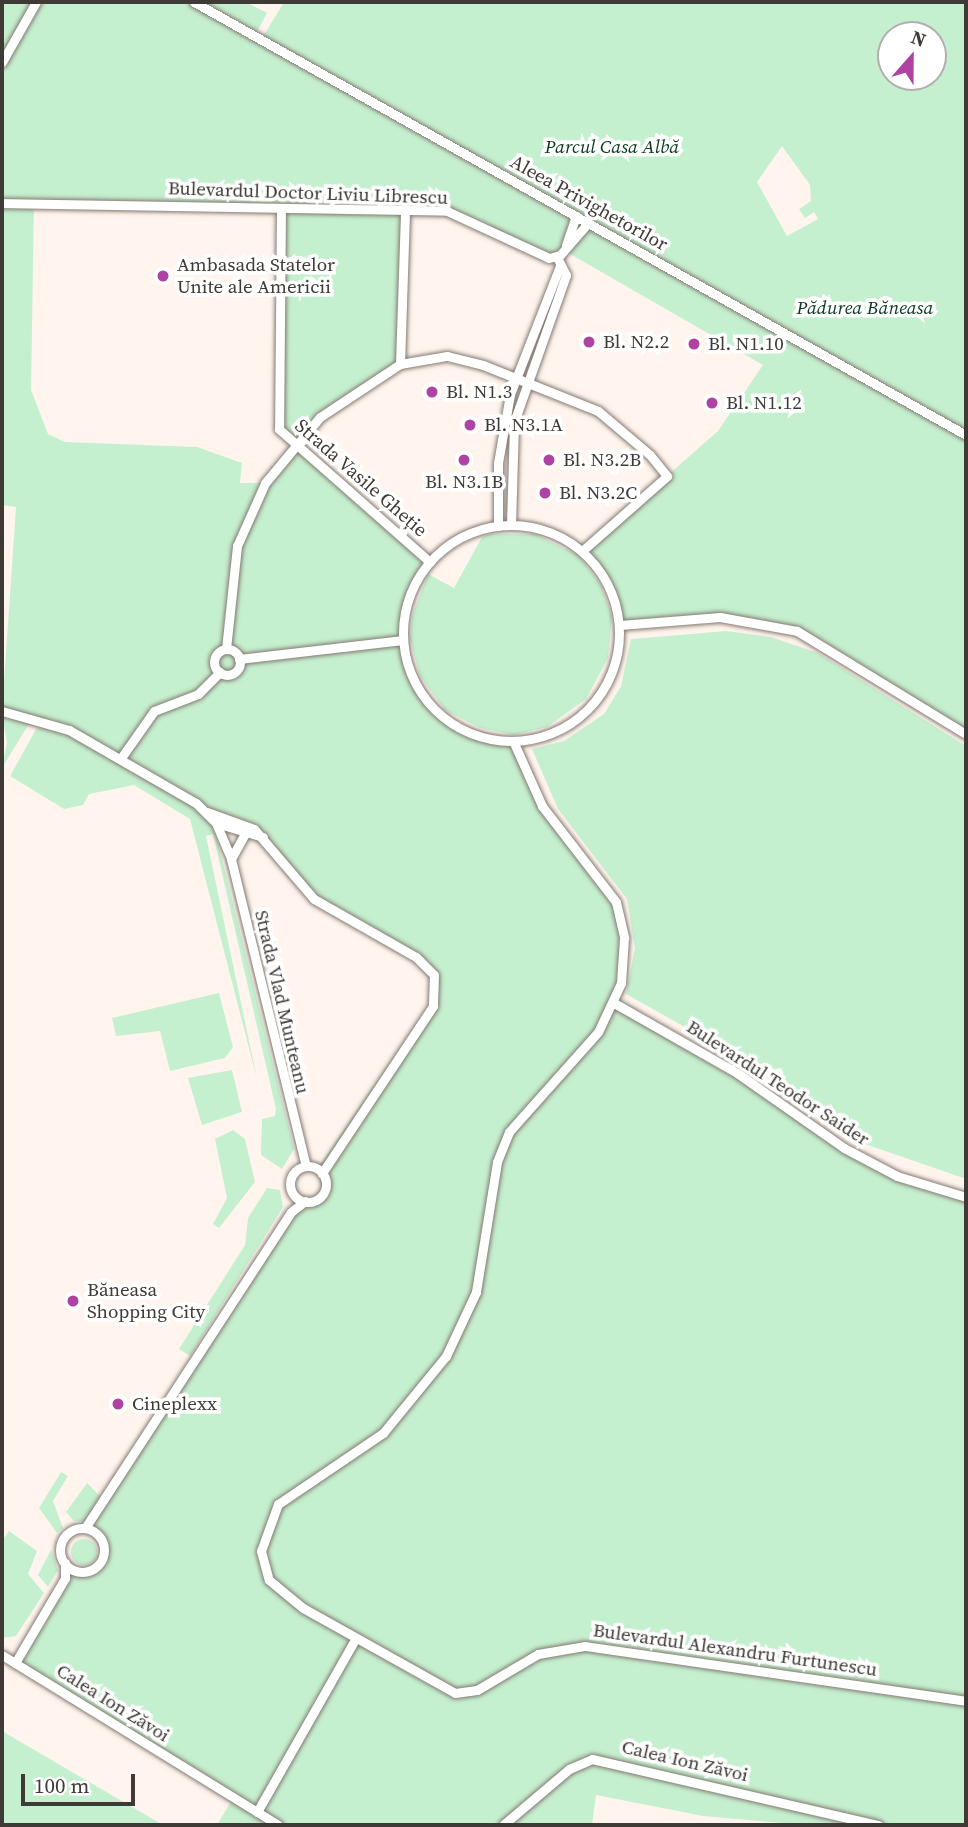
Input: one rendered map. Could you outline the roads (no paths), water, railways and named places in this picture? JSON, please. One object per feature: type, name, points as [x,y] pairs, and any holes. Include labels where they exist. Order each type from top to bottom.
[{"type":"street","points":[[2,62],[36,2]]},
{"type":"street","name":"Aleea Privighetorilor","points":[[194,2],[966,435]]},
{"type":"street","name":"Bulevardul Doctor Liviu Librescu","points":[[2,204],[405,210],[457,214],[543,256],[561,258]]},
{"type":"street","name":"Strada Vasile Gheție","points":[[281,208],[276,416],[293,445],[429,562]]},
{"type":"street","points":[[400,364],[405,210]]},
{"type":"street","points":[[498,526],[500,440],[514,377],[576,216]]},
{"type":"street","points":[[561,258],[588,223]]},
{"type":"street","points":[[511,525],[509,461],[525,381],[566,275],[561,258]]},
{"type":"street","points":[[220,673],[215,659],[226,649],[237,547],[265,483],[293,445],[320,417],[400,364],[459,357],[598,411],[667,476],[583,550]]},
{"type":"street","points":[[511,525],[557,535],[583,550],[606,580],[620,625],[610,676],[591,705],[549,734],[514,743],[478,736],[441,716],[413,679],[403,640],[413,589],[429,562],[458,540],[498,526],[511,525]]},
{"type":"street","points":[[620,625],[720,617],[797,631],[966,734]]},
{"type":"street","points":[[226,649],[239,659],[403,640]]},
{"type":"street","points":[[121,758],[154,711],[198,694],[220,673],[235,672],[239,659]]},
{"type":"street","points":[[2,711],[52,723],[121,758],[207,812],[264,838],[314,899],[416,957],[436,982],[433,1006],[321,1173],[323,1193],[291,1212],[96,1520],[64,1537],[65,1578],[15,1663]]},
{"type":"street","points":[[514,743],[542,806],[616,902],[624,954],[614,1003]]},
{"type":"street","name":"Strada Vlad Munteanu","points":[[207,812],[226,834],[299,1153],[305,1167]]},
{"type":"street","points":[[226,834],[245,829]]},
{"type":"street","points":[[231,859],[245,829]]},
{"type":"street","name":"Bulevardul Teodor Saider","points":[[614,1003],[737,1073],[852,1153],[966,1198]]},
{"type":"street","name":"Bulevardul Alexandru Furtunescu","points":[[614,1003],[588,1044],[509,1132],[497,1162],[476,1292],[432,1379],[371,1443],[288,1494],[266,1525],[261,1550],[269,1580],[356,1638],[455,1692],[477,1690],[538,1654],[584,1646],[966,1701]]},
{"type":"street","points":[[291,1212],[293,1194],[290,1179],[305,1167],[333,1153]]},
{"type":"street","points":[[305,1167],[321,1173]]},
{"type":"street","points":[[293,1194],[305,1202]]},
{"type":"street","points":[[65,1578],[102,1559],[96,1520]]},
{"type":"street","points":[[85,1528],[97,1533]]},
{"type":"street","points":[[65,1563],[80,1571]]},
{"type":"street","points":[[257,1812],[356,1638]]},
{"type":"street","name":"Calea Ion Zăvoi","points":[[2,1655],[278,1825]]},
{"type":"street","name":"Calea Ion Zăvoi","points":[[503,1825],[569,1769],[592,1759],[879,1825]]},
{"type":"place","name":"Ambasada Statelor Unite ale Americii","points":[[163,276]]},
{"type":"place","name":"Bl. N2.2","points":[[589,342]]},
{"type":"place","name":"Bl. N1.10","points":[[694,344]]},
{"type":"place","name":"Bl. N1.3","points":[[432,392]]},
{"type":"place","name":"Bl. N1.12","points":[[712,403]]},
{"type":"place","name":"Bl. N3.1A","points":[[470,425]]},
{"type":"place","name":"Bl. N3.1B","points":[[464,460]]},
{"type":"place","name":"Bl. N3.2B","points":[[549,460]]},
{"type":"place","name":"Bl. N3.2C","points":[[545,493]]},
{"type":"place","name":"Băneasa Shopping City","points":[[73,1301]]},
{"type":"place","name":"Cineplexx","points":[[118,1404]]},
{"type":"park label","name":"Parcul Casa Albă","points":[[612,147]]},
{"type":"park label","name":"Pădurea Băneasa","points":[[865,308]]}]
